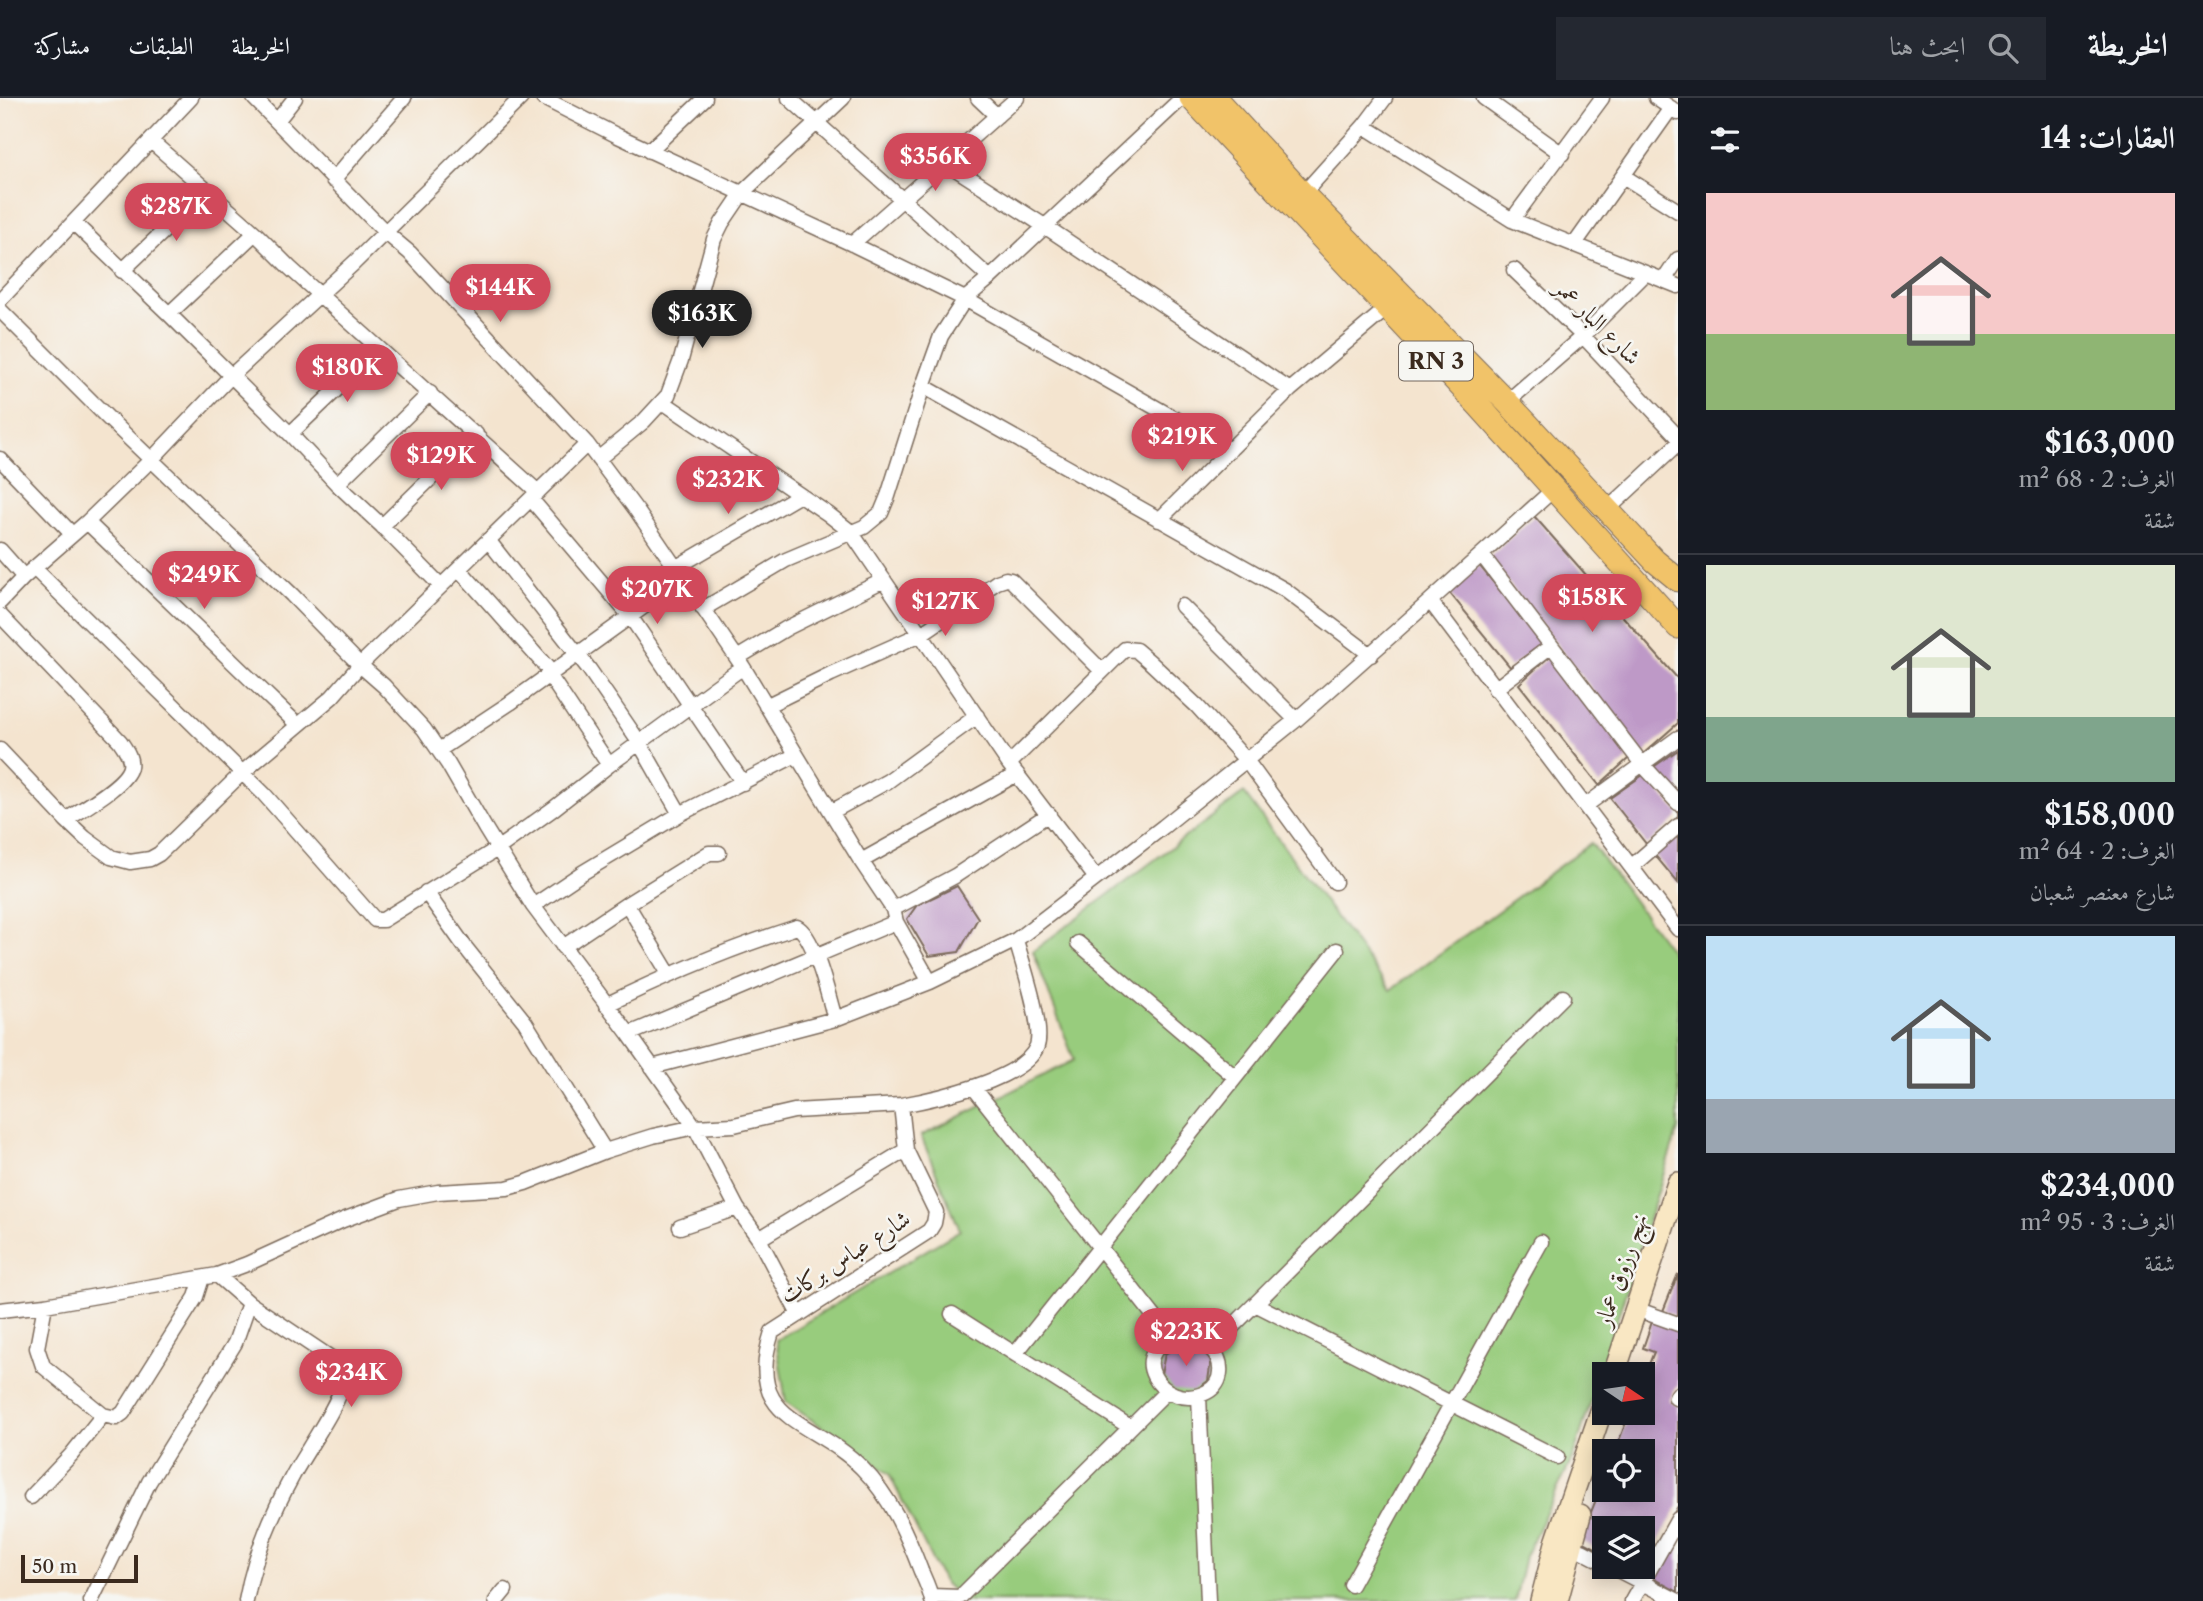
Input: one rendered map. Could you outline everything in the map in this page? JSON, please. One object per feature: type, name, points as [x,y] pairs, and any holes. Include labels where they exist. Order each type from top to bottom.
[{"type":"main road","name":"RN 3","points":[[1191,98],[1479,406],[1678,627]]},
{"type":"main road","name":"RN 3","points":[[1215,98],[1303,194],[1507,402],[1655,561],[1678,580]]},
{"type":"main road","name":"نهج رزوق عمار","points":[[1631,1362],[1678,1183]]},
{"type":"main road","name":"نهج رزوق عمار","points":[[1619,1362],[1678,1226]]},
{"type":"main road","points":[[1557,1601],[1563,1545],[1598,1425]]},
{"type":"main road","points":[[1541,1601],[1610,1425]]},
{"type":"street","points":[[0,300],[191,98]]},
{"type":"street","points":[[254,98],[385,232],[410,253],[598,458],[740,662],[895,915],[930,982]]},
{"type":"street","points":[[277,121],[295,98]]},
{"type":"street","points":[[333,180],[404,98]]},
{"type":"street","points":[[0,602],[87,522],[230,377],[320,295],[521,98]]},
{"type":"street","points":[[543,98],[965,299],[1230,450]]},
{"type":"street","points":[[649,150],[705,98]]},
{"type":"street","points":[[789,98],[990,278]]},
{"type":"street","points":[[598,458],[663,402],[681,360],[714,239],[743,192],[843,98]]},
{"type":"street","points":[[978,98],[997,116]]},
{"type":"street","points":[[852,244],[1017,98]]},
{"type":"street","points":[[703,609],[786,560],[864,527],[881,513],[941,336],[965,299],[1046,227],[1182,98]]},
{"type":"street","points":[[1303,194],[1385,98]]},
{"type":"street","points":[[1485,98],[1562,154]]},
{"type":"street","points":[[1574,245],[1675,110],[1656,98]]},
{"type":"street","points":[[1512,220],[1562,154],[1596,100]]},
{"type":"street","points":[[1363,126],[1512,220],[1678,286]]},
{"type":"street","points":[[151,141],[476,434],[534,495],[630,617],[743,783]]},
{"type":"street","points":[[945,162],[1290,390]]},
{"type":"street","points":[[1623,176],[1678,211]]},
{"type":"street","points":[[122,271],[206,191]]},
{"type":"street","points":[[74,223],[169,314],[441,586]]},
{"type":"street","points":[[169,314],[255,233]]},
{"type":"street","points":[[1664,280],[1678,259]]},
{"type":"street","name":"شارع البار عمر","points":[[1514,270],[1583,336],[1678,437]]},
{"type":"street","points":[[1507,402],[1583,336],[1646,273]]},
{"type":"street","points":[[1159,520],[1290,390],[1386,309]]},
{"type":"street","points":[[0,310],[405,708],[439,750],[533,906],[695,1128],[737,1208],[759,1240],[798,1313]]},
{"type":"street","points":[[290,434],[379,349]]},
{"type":"street","points":[[923,386],[1285,590],[1371,654]]},
{"type":"street","points":[[337,484],[430,393]]},
{"type":"street","points":[[663,402],[851,532],[1013,769],[1096,878]]},
{"type":"street","points":[[382,526],[476,434]]},
{"type":"street","points":[[0,750],[66,820],[111,857],[139,863],[159,854],[243,772],[339,690],[360,665],[587,444]]},
{"type":"street","points":[[1607,510],[1678,444]]},
{"type":"street","points":[[0,459],[72,534]]},
{"type":"street","points":[[652,1067],[835,1019],[930,982],[1016,940],[1296,720],[1553,489]]},
{"type":"street","points":[[439,750],[630,617],[678,574],[800,495]]},
{"type":"street","points":[[87,522],[298,725]]},
{"type":"street","points":[[488,540],[577,654],[639,742],[680,814]]},
{"type":"street","points":[[0,550],[29,573],[243,772],[375,920],[383,920],[497,849],[689,706],[740,662],[787,628],[884,580]]},
{"type":"street","points":[[1482,555],[1642,764],[1678,803]]},
{"type":"street","points":[[459,569],[550,674],[609,765]]},
{"type":"street","points":[[766,706],[921,635],[997,582],[1006,579],[1011,580],[1102,671]]},
{"type":"street","points":[[1430,601],[1631,867],[1675,919]]},
{"type":"street","points":[[1182,606],[1296,720]]},
{"type":"street","points":[[0,615],[128,752],[130,764],[124,778],[66,820]]},
{"type":"street","points":[[1495,689],[1551,646]]},
{"type":"street","points":[[861,862],[1013,769],[1125,649],[1136,650],[1197,706],[1246,760],[1335,882]]},
{"type":"street","points":[[831,812],[888,782],[977,716]]},
{"type":"street","points":[[1585,806],[1678,738]]},
{"type":"street","points":[[533,906],[680,814],[796,755]]},
{"type":"street","points":[[629,1034],[816,956],[895,915],[1049,814]]},
{"type":"street","points":[[1631,867],[1678,826]]},
{"type":"street","points":[[562,947],[709,853],[719,853]]},
{"type":"street","points":[[426,892],[465,947],[525,1022],[605,1151]]},
{"type":"street","points":[[626,904],[669,974]]},
{"type":"street","points":[[606,1005],[669,974],[797,927],[803,931],[816,956],[835,1019]]},
{"type":"street","points":[[0,1310],[45,1305],[217,1275],[343,1220],[399,1199],[438,1192],[507,1188],[653,1136],[695,1128],[734,1125],[794,1111],[901,1105],[985,1084],[1027,1060],[1037,1045],[1038,1026],[1016,940]]},
{"type":"street","points":[[1077,943],[1235,1077]]},
{"type":"street","points":[[1015,1354],[1337,950]]},
{"type":"street","points":[[1211,1348],[1563,997]]},
{"type":"street","points":[[974,1088],[1172,1339]]},
{"type":"street","name":"شارع عباس بركات","points":[[901,1105],[906,1150],[936,1212],[934,1223],[929,1231],[772,1332],[765,1353],[764,1376],[770,1395],[783,1412],[848,1454],[881,1489],[912,1547],[932,1599]]},
{"type":"street","points":[[759,1240],[906,1150]]},
{"type":"street","points":[[680,1227],[737,1208]]},
{"type":"street","points":[[1351,1585],[1541,1242]]},
{"type":"street","points":[[217,1275],[249,1303],[334,1360],[342,1376],[342,1387],[334,1405],[266,1530],[246,1601]]},
{"type":"street","points":[[45,1305],[37,1348],[43,1366],[103,1415],[116,1418],[123,1413],[196,1297],[202,1278]]},
{"type":"street","points":[[91,1601],[149,1482],[235,1343],[249,1303]]},
{"type":"street","points":[[1255,1304],[1558,1457]]},
{"type":"street","points":[[1642,1311],[1678,1324]]},
{"type":"street","points":[[952,1314],[1130,1427]]},
{"type":"street","points":[[1172,1339],[1199,1341],[1211,1348],[1218,1358],[1221,1370],[1211,1391],[1199,1396],[1185,1397],[1167,1391],[1153,1376],[1150,1364],[1153,1353],[1172,1339]]},
{"type":"street","points":[[932,1599],[960,1597],[1167,1391]]},
{"type":"street","points":[[1199,1396],[1208,1601]]},
{"type":"street","points":[[32,1497],[103,1415]]},
{"type":"street","points":[[1632,1601],[1678,1519]]},
{"type":"street","points":[[1563,1545],[1592,1557]]},
{"type":"street","points":[[1634,1579],[1678,1601]]},
{"type":"green space","points":[[1244,793],[1390,990],[1591,843],[1678,961],[1678,1129],[1603,1362],[1592,1362],[1592,1398],[1573,1457],[1525,1556],[1515,1601],[964,1601],[943,1582],[889,1474],[786,1402],[776,1340],[960,1230],[921,1136],[1074,1060],[1033,951]]},
{"type":"building","points":[[1534,516],[1678,679],[1678,723],[1643,754],[1489,558]]},
{"type":"building","points":[[1479,565],[1543,643],[1510,667],[1448,591]]},
{"type":"building","points":[[1551,655],[1629,758],[1599,785],[1519,684]]},
{"type":"building","points":[[1678,750],[1678,796],[1652,768]]},
{"type":"building","points":[[1643,775],[1678,812],[1678,817],[1647,845],[1610,798]]},
{"type":"building","points":[[1678,833],[1678,883],[1653,853]]},
{"type":"building","points":[[957,886],[978,918],[959,952],[929,956],[907,919],[917,905]]},
{"type":"building","points":[[1678,1274],[1678,1317],[1663,1311]]},
{"type":"building","points":[[1653,1319],[1678,1328],[1678,1384],[1669,1401],[1678,1406],[1678,1506],[1655,1547],[1655,1516],[1592,1516],[1592,1546],[1580,1540],[1595,1502],[1655,1502],[1655,1439],[1620,1439],[1625,1425],[1656,1424],[1656,1362],[1650,1362],[1654,1352],[1643,1348]]},
{"type":"building","points":[[1184,1343],[1201,1347],[1211,1360],[1208,1381],[1193,1392],[1174,1390],[1161,1374],[1165,1354]]},
{"type":"building","points":[[1678,1530],[1678,1592],[1654,1579]]}]
